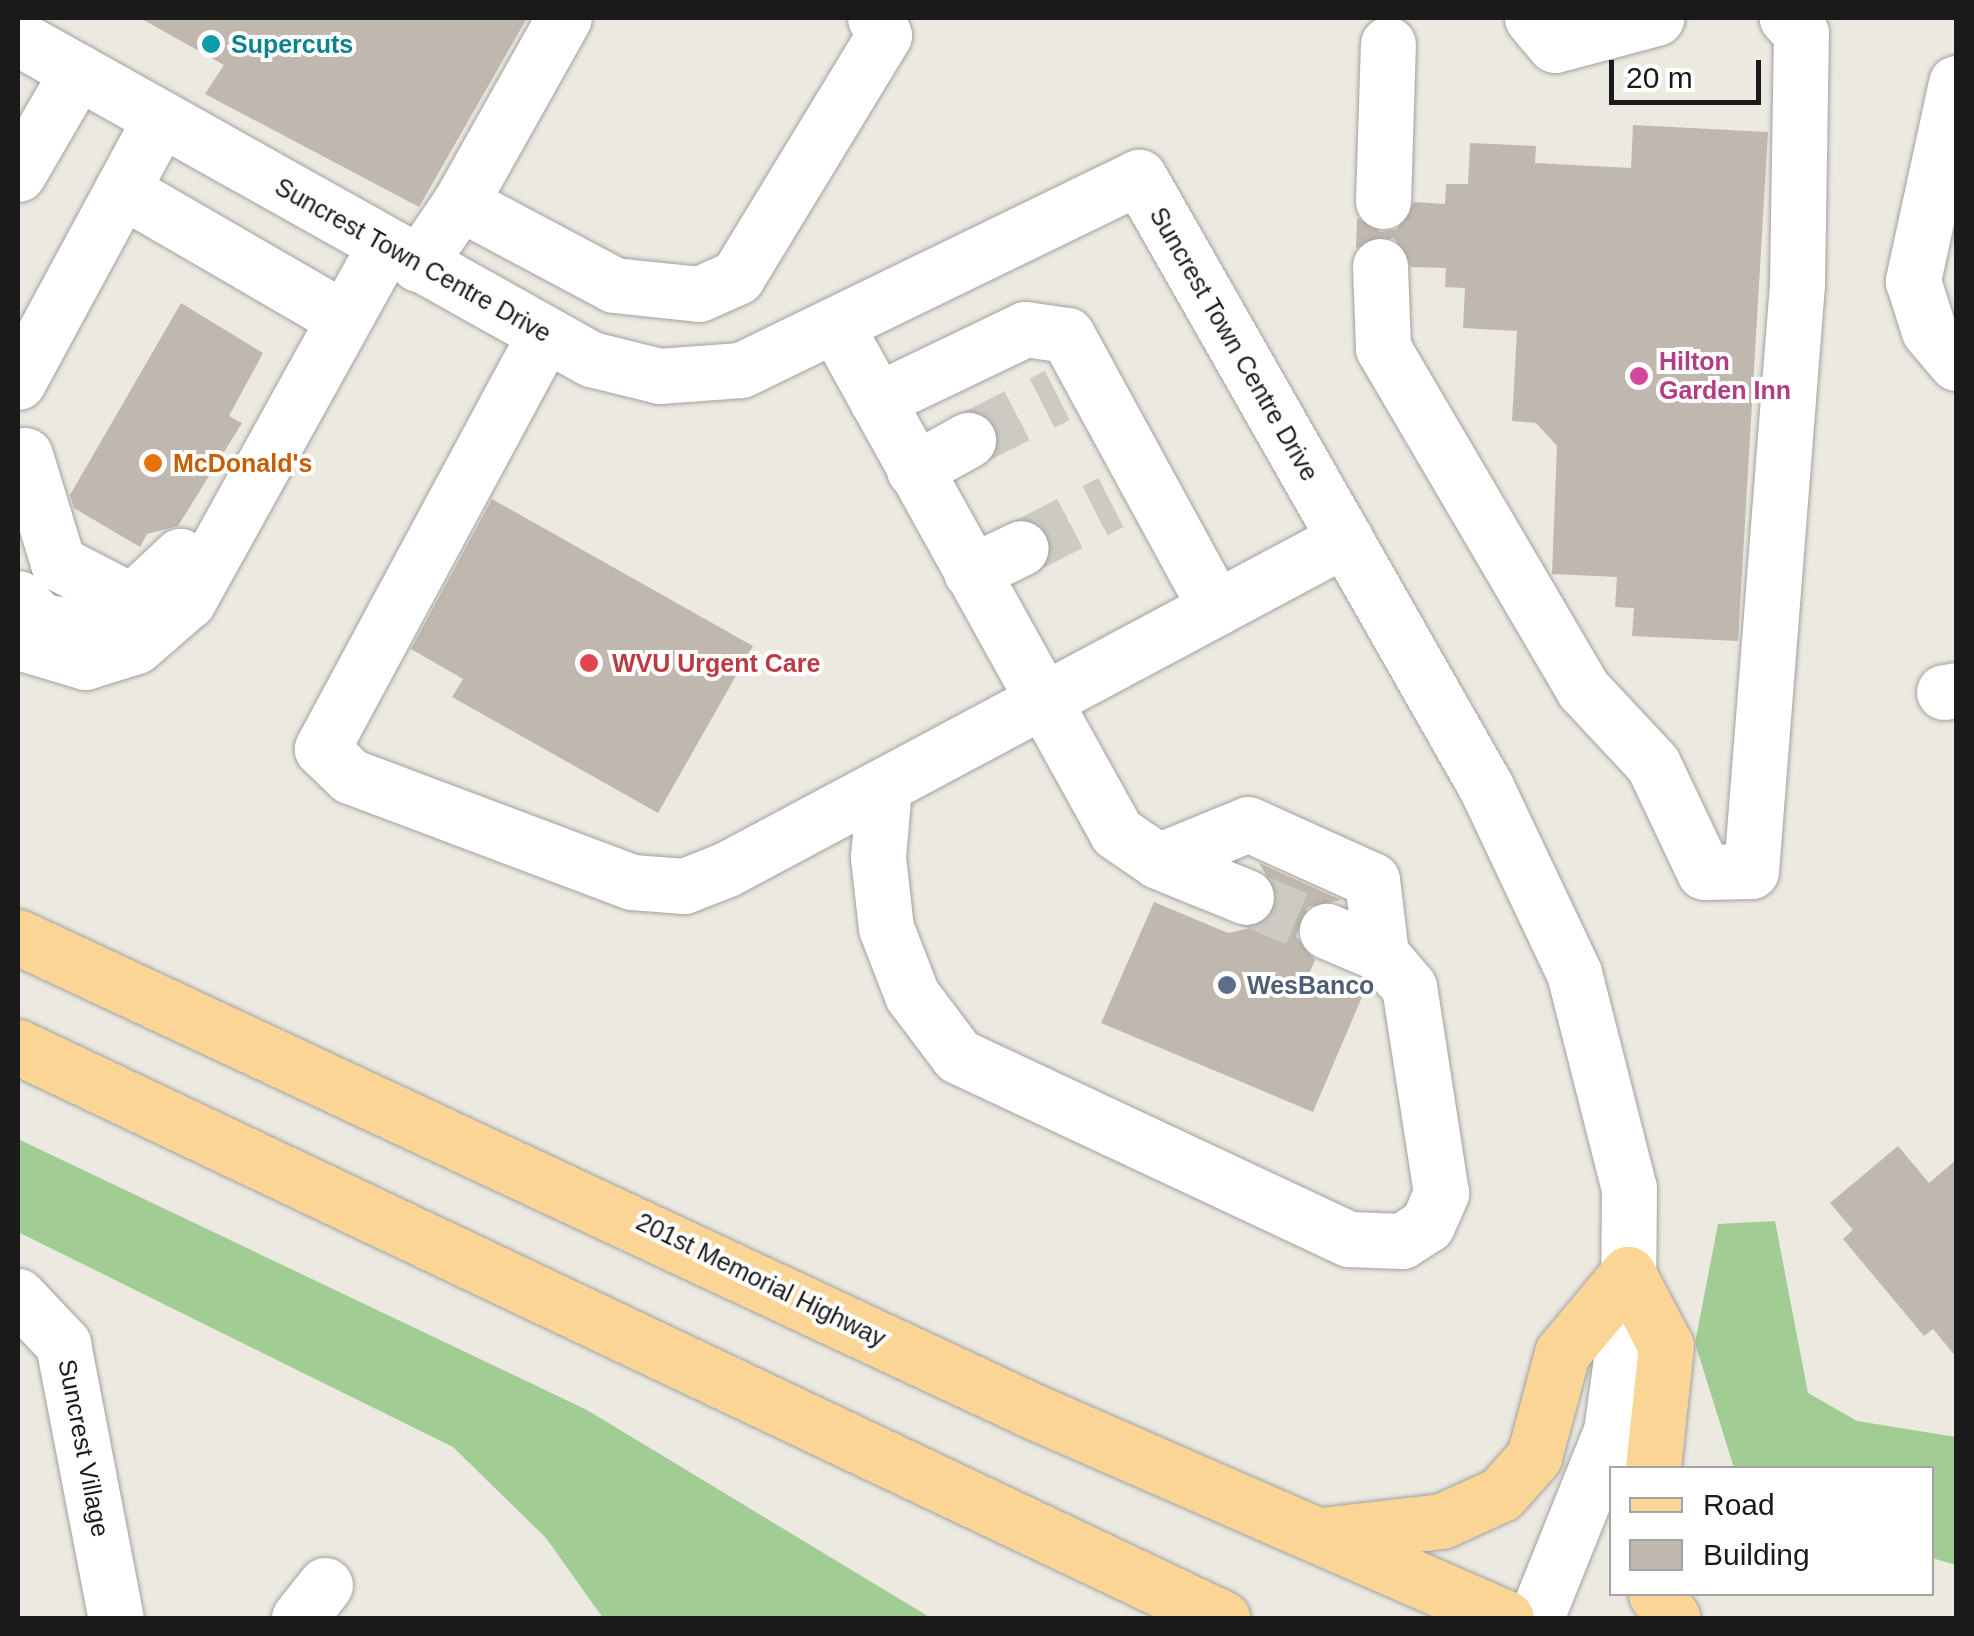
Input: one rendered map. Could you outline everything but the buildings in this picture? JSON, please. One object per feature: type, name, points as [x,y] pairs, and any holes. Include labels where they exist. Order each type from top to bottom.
[{"type":"main road","name":"201st Memorial Highway","points":[[18,937],[1318,1536],[1506,1618]]},
{"type":"main road","points":[[18,1047],[650,1342],[1024,1531],[1178,1618]]},
{"type":"main road","points":[[1318,1536],[1442,1522],[1501,1494],[1534,1457],[1562,1353],[1628,1274],[1666,1346],[1652,1466]]},
{"type":"main road","points":[[1024,1531],[1222,1618]]},
{"type":"main road","points":[[1657,1596],[1672,1618]]},
{"type":"street","points":[[18,642],[84,662],[136,646],[188,600],[342,317],[460,203],[564,18]]},
{"type":"street","points":[[460,203],[614,285],[660,295],[712,288],[737,277],[884,35],[874,18]]},
{"type":"street","points":[[1532,18],[1555,45],[1656,18]]},
{"type":"street","points":[[1380,266],[1383,348],[1583,689],[1652,764],[1704,872],[1751,871],[1797,284],[1802,33],[1788,18]]},
{"type":"street","name":"Suncrest Town Centre Drive","points":[[18,38],[591,359],[659,376],[741,370],[1140,177],[1486,787],[1574,973],[1630,1188],[1628,1274],[1610,1430],[1536,1618]]},
{"type":"street","points":[[1383,201],[1388,44]]},
{"type":"street","points":[[18,174],[78,71]]},
{"type":"street","points":[[1956,83],[1913,280],[1929,331],[1956,363]]},
{"type":"street","points":[[18,382],[161,118]]},
{"type":"street","points":[[122,190],[342,317]]},
{"type":"street","points":[[63,300],[50,383],[21,470],[58,563],[132,601]]},
{"type":"street","points":[[836,326],[1040,704],[1116,832],[1158,861],[1246,897]]},
{"type":"street","points":[[876,400],[1025,329],[1067,335],[1074,387],[1128,494],[1216,608]]},
{"type":"street","points":[[545,334],[336,708],[322,748],[367,783],[632,882],[684,886],[884,787],[1345,540]]},
{"type":"street","points":[[18,598],[41,621],[72,626],[132,601],[177,563],[239,453],[281,434]]},
{"type":"street","points":[[914,470],[968,440]]},
{"type":"street","points":[[971,572],[1021,548]]},
{"type":"street","points":[[884,787],[878,858],[886,928],[912,995],[958,1056],[1349,1240],[1402,1242],[1427,1225],[1441,1193],[1410,987],[1381,954],[1328,931]]},
{"type":"street","points":[[1158,861],[1248,824],[1372,880],[1381,954]]},
{"type":"street","name":"Suncrest Village","points":[[18,1296],[63,1344],[116,1618]]},
{"type":"green space","points":[[18,1139],[587,1410],[931,1618],[603,1618],[546,1538],[453,1447],[18,1232]]},
{"type":"green space","points":[[1775,1221],[1808,1393],[1857,1421],[1956,1437],[1956,1565],[1934,1559],[1934,1466],[1733,1466],[1695,1343],[1718,1224]]},
{"type":"tunnel","points":[[968,440],[1057,395]]},
{"type":"tunnel","points":[[1021,548],[1111,502]]},
{"type":"tunnel","points":[[1246,897],[1327,931]]},
{"type":"place","name":"Supercuts","points":[[211,44]]},
{"type":"place","name":"Hilton Garden Inn","points":[[1639,376]]},
{"type":"place","name":"McDonald's","points":[[153,463]]},
{"type":"place","name":"WVU Urgent Care","points":[[589,663]]},
{"type":"place","name":"WesBanco","points":[[1227,985]]}]
